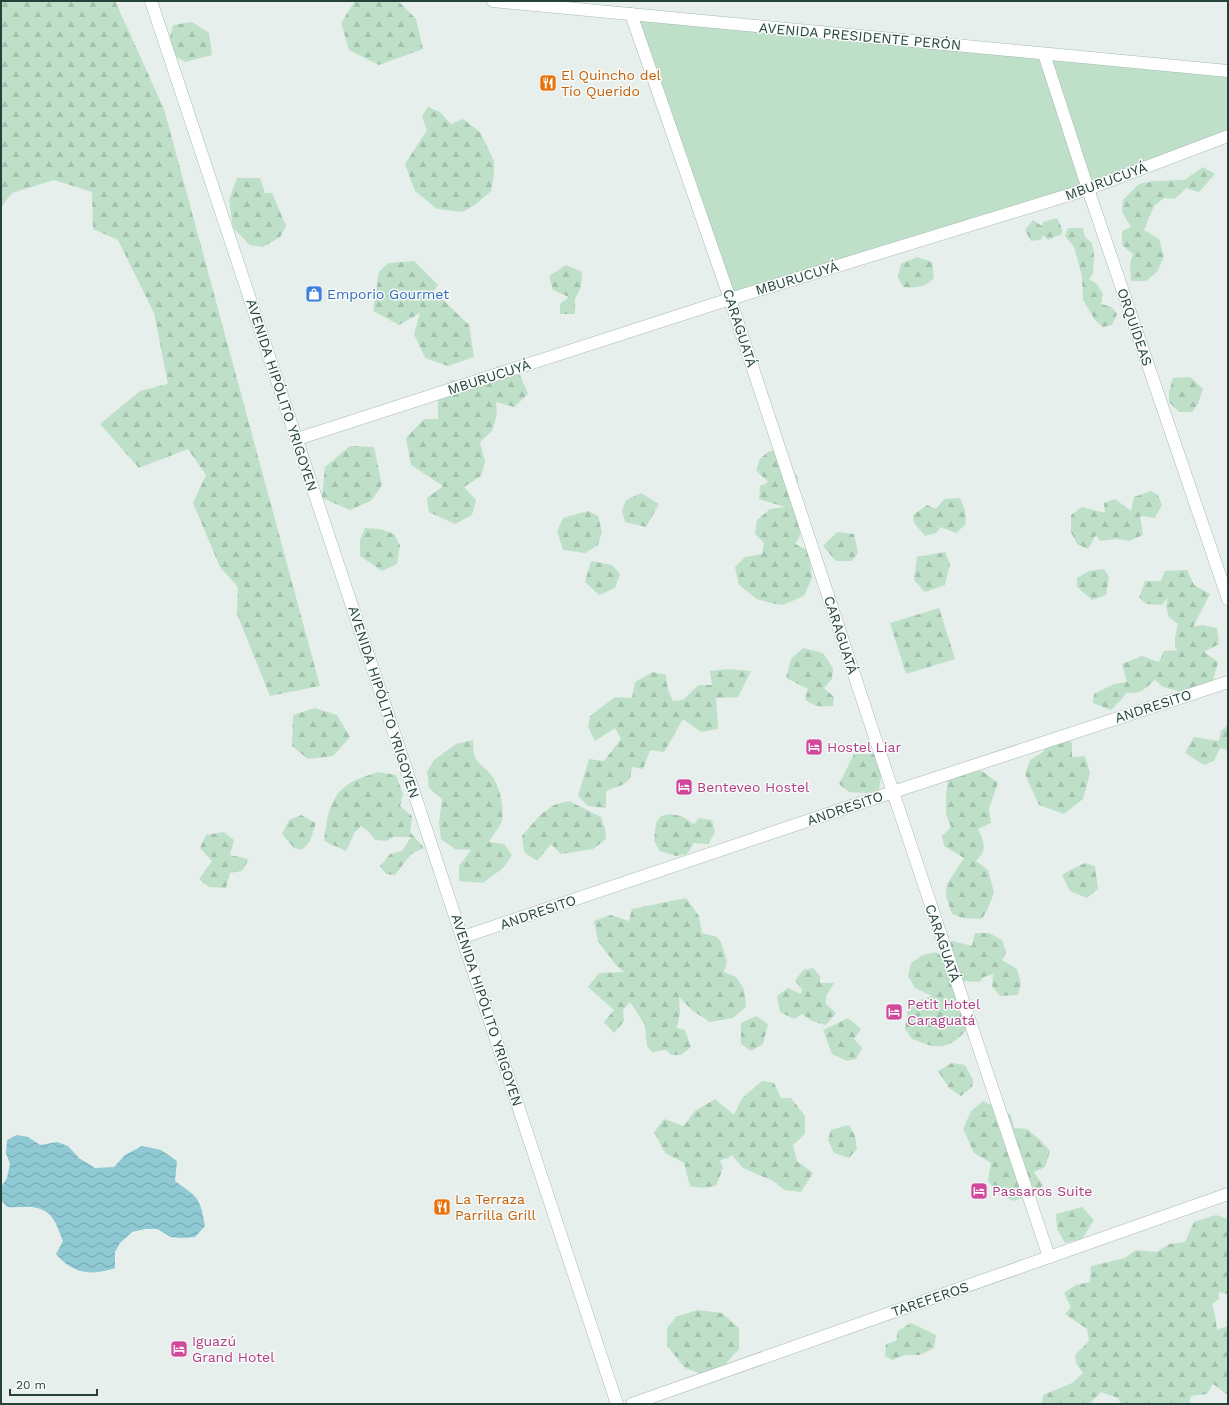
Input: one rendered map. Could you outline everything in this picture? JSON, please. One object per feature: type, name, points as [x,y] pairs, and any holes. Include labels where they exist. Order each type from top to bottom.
[{"type":"street","name":"AVENIDA HIPÓLITO YRIGOYEN","points":[[151,1],[617,1404]]},
{"type":"street","name":"AVENIDA PRESIDENTE PERÓN","points":[[492,1],[1228,71]]},
{"type":"street","name":"CARAGUATÁ","points":[[631,14],[730,299],[1049,1257]]},
{"type":"street","name":"ORQUÍDEAS","points":[[1044,54],[1088,189],[1228,599]]},
{"type":"street","name":"MBURUCUYÁ","points":[[297,439],[730,299],[1088,189],[1228,136]]},
{"type":"street","name":"ANDRESITO","points":[[463,937],[893,792],[1228,682]]},
{"type":"street","name":"TAREFEROS","points":[[632,1404],[1228,1194]]},
{"type":"green space","points":[[1,1],[115,1],[164,109],[320,686],[270,696],[237,614],[238,587],[220,567],[193,503],[206,475],[188,449],[139,468],[100,424],[140,391],[168,384],[154,313],[118,240],[93,229],[92,192],[54,180],[12,193],[1,207]]},
{"type":"green space","points":[[355,1],[398,1],[416,19],[423,49],[379,65],[349,50],[341,23]]},
{"type":"green space","points":[[631,14],[1228,71],[1228,136],[1088,189],[730,299]]},
{"type":"green space","points":[[192,22],[209,33],[212,55],[185,62],[167,51],[173,25]]},
{"type":"green space","points":[[428,107],[440,112],[451,124],[463,119],[480,132],[494,161],[494,174],[491,191],[476,204],[463,212],[437,209],[415,191],[405,164],[427,130],[422,116]]},
{"type":"green space","points":[[1203,167],[1215,174],[1199,192],[1186,188],[1175,199],[1164,198],[1154,206],[1144,230],[1159,239],[1164,257],[1157,272],[1146,281],[1131,281],[1130,264],[1133,254],[1122,245],[1122,231],[1131,227],[1122,212],[1123,200],[1139,184],[1154,181],[1184,180]]},
{"type":"green space","points":[[237,178],[260,178],[265,193],[272,193],[286,226],[280,237],[263,247],[250,245],[233,228],[229,200]]},
{"type":"green space","points":[[1057,218],[1062,229],[1062,234],[1048,240],[1043,235],[1041,240],[1031,241],[1025,230],[1033,220],[1042,226],[1043,222]]},
{"type":"green space","points":[[1068,228],[1083,228],[1085,237],[1092,243],[1094,254],[1093,273],[1089,279],[1097,284],[1103,294],[1101,304],[1112,307],[1117,314],[1112,325],[1103,327],[1095,320],[1083,300],[1082,276],[1074,247],[1065,236]]},
{"type":"green space","points":[[917,257],[932,262],[934,278],[920,287],[903,287],[898,277],[901,264]]},
{"type":"green space","points":[[414,261],[438,285],[428,298],[443,300],[469,325],[474,357],[448,366],[425,358],[414,334],[420,313],[399,325],[373,311],[379,272],[388,263]]},
{"type":"green space","points":[[566,265],[582,272],[581,287],[575,299],[575,314],[560,314],[560,304],[569,297],[553,290],[549,276]]},
{"type":"green space","points":[[497,366],[520,375],[528,394],[514,407],[496,402],[497,414],[492,431],[480,442],[485,462],[481,476],[464,487],[476,500],[472,515],[455,524],[429,512],[427,498],[443,486],[411,465],[406,438],[424,419],[438,419],[438,400],[451,380],[475,382],[483,386]]},
{"type":"green space","points":[[1190,377],[1203,389],[1198,404],[1192,412],[1179,412],[1169,402],[1169,392],[1173,378]]},
{"type":"green space","points":[[350,446],[374,447],[382,485],[371,501],[350,510],[322,498],[325,467]]},
{"type":"green space","points":[[769,451],[774,451],[786,459],[784,469],[798,476],[797,503],[788,506],[792,506],[799,520],[801,530],[795,544],[809,551],[812,578],[804,596],[783,605],[757,599],[739,585],[735,567],[745,557],[762,554],[764,543],[755,534],[757,520],[770,509],[785,507],[759,499],[760,486],[768,482],[756,470],[760,459]]},
{"type":"green space","points":[[1151,491],[1158,495],[1162,505],[1155,518],[1140,516],[1143,535],[1129,541],[1117,539],[1100,541],[1096,535],[1088,549],[1077,544],[1071,532],[1071,515],[1082,507],[1105,513],[1104,503],[1115,499],[1131,511],[1134,497]]},
{"type":"green space","points":[[641,493],[659,504],[646,527],[625,522],[622,511],[626,500]]},
{"type":"green space","points":[[960,498],[965,511],[966,524],[956,533],[941,527],[936,533],[925,536],[914,523],[913,515],[927,505],[936,509],[944,499]]},
{"type":"green space","points":[[588,511],[598,516],[602,532],[598,545],[585,553],[563,550],[557,531],[563,518]]},
{"type":"green space","points":[[365,528],[380,529],[394,534],[400,545],[397,564],[382,571],[360,556],[360,540]]},
{"type":"green space","points":[[837,532],[854,534],[858,553],[852,561],[836,561],[823,546]]},
{"type":"green space","points":[[945,552],[950,564],[945,585],[925,592],[914,580],[917,557]]},
{"type":"green space","points":[[591,561],[612,565],[620,574],[615,588],[599,595],[585,582]]},
{"type":"green space","points":[[1104,569],[1109,577],[1106,595],[1092,600],[1077,587],[1077,578],[1089,571]]},
{"type":"green space","points":[[1187,570],[1194,585],[1210,594],[1193,627],[1202,625],[1217,628],[1219,644],[1204,652],[1218,662],[1210,692],[1190,694],[1163,687],[1155,680],[1139,692],[1126,693],[1111,710],[1093,703],[1094,694],[1114,684],[1127,682],[1122,664],[1142,656],[1159,662],[1164,651],[1178,650],[1175,648],[1175,637],[1178,624],[1169,617],[1166,606],[1168,597],[1162,605],[1147,604],[1139,598],[1145,581],[1161,581],[1165,571]]},
{"type":"green space","points":[[939,608],[955,659],[906,674],[890,623]]},
{"type":"green space","points":[[803,648],[823,653],[833,668],[832,679],[824,688],[834,697],[833,706],[811,704],[805,699],[808,689],[786,678],[791,659]]},
{"type":"green space","points":[[729,669],[751,671],[738,697],[716,698],[718,729],[701,732],[683,719],[664,752],[650,750],[643,769],[632,767],[630,779],[622,785],[606,791],[606,808],[588,806],[578,796],[589,759],[604,761],[621,739],[615,728],[595,741],[588,727],[590,716],[615,697],[632,698],[635,682],[653,672],[666,675],[668,690],[673,701],[683,700],[698,685],[712,685],[710,671]]},
{"type":"green space","points":[[315,708],[337,715],[350,737],[333,756],[308,759],[292,746],[293,715]]},
{"type":"green space","points":[[1228,725],[1228,750],[1220,748],[1214,761],[1204,765],[1185,753],[1194,737],[1219,741],[1221,731]]},
{"type":"green space","points":[[1056,731],[1072,743],[1072,757],[1085,756],[1090,773],[1083,799],[1064,814],[1039,805],[1025,774],[1030,760],[1043,752]]},
{"type":"green space","points":[[473,740],[474,754],[495,781],[502,803],[502,820],[489,842],[504,844],[512,855],[503,868],[483,883],[459,881],[459,866],[471,850],[455,849],[441,839],[439,823],[442,799],[429,788],[427,772],[434,760],[456,744]]},
{"type":"green space","points":[[854,754],[876,754],[882,772],[879,790],[866,793],[849,792],[839,784]]},
{"type":"green space","points":[[958,765],[982,771],[998,783],[989,808],[991,823],[978,829],[984,846],[980,857],[976,861],[988,870],[994,893],[982,919],[963,918],[952,914],[946,896],[947,884],[964,858],[944,846],[942,836],[951,827],[946,815],[946,795],[948,780]]},
{"type":"green space","points":[[378,772],[396,775],[403,794],[400,806],[412,816],[410,832],[424,848],[411,854],[395,875],[386,874],[380,866],[390,854],[402,851],[411,837],[394,837],[385,841],[375,840],[368,831],[361,826],[355,832],[346,851],[324,841],[330,810],[336,797],[350,783]]},
{"type":"green space","points":[[569,801],[601,817],[605,829],[606,839],[593,849],[561,854],[551,844],[537,861],[524,852],[522,836],[540,815],[554,805]]},
{"type":"green space","points":[[670,814],[681,816],[694,824],[699,818],[712,820],[715,833],[708,844],[694,843],[687,854],[676,856],[660,851],[654,841],[656,823],[661,816]]},
{"type":"green space","points":[[301,815],[316,823],[310,841],[302,850],[294,848],[282,834],[289,820]]},
{"type":"green space","points":[[224,832],[234,840],[230,855],[249,859],[242,871],[230,873],[226,888],[209,887],[199,879],[212,861],[200,848],[206,835]]},
{"type":"green space","points":[[1085,863],[1095,866],[1098,889],[1087,898],[1070,891],[1062,875]]},
{"type":"green space","points":[[686,898],[699,916],[702,933],[717,937],[721,942],[727,962],[724,972],[736,977],[744,989],[746,1007],[733,1018],[710,1022],[693,1011],[679,997],[680,1012],[677,1028],[685,1030],[691,1047],[681,1055],[671,1055],[666,1050],[652,1052],[647,1046],[645,1025],[630,1002],[623,1010],[624,1021],[614,1033],[604,1022],[614,1010],[588,987],[599,973],[624,972],[615,964],[598,941],[594,921],[611,915],[629,921],[632,909]]},
{"type":"green space","points":[[975,933],[989,933],[1002,940],[1006,952],[1002,960],[1017,969],[1021,983],[1018,995],[1000,996],[992,986],[993,974],[984,977],[979,982],[964,981],[959,989],[957,1005],[971,1025],[955,1041],[945,1046],[930,1045],[912,1039],[905,1029],[908,1010],[917,1001],[932,996],[915,988],[908,976],[911,963],[923,955],[936,952],[944,958],[946,949],[952,941],[972,946]]},
{"type":"green space","points":[[813,968],[820,976],[820,983],[834,983],[826,996],[826,1004],[836,1013],[826,1025],[812,1021],[802,1014],[794,1019],[780,1012],[777,996],[788,988],[801,994],[802,989],[795,981],[803,970]]},
{"type":"green space","points":[[756,1016],[768,1024],[763,1044],[751,1051],[741,1044],[741,1023]]},
{"type":"green space","points":[[848,1018],[861,1029],[854,1039],[862,1048],[856,1059],[847,1061],[832,1054],[823,1030]]},
{"type":"green space","points":[[952,1063],[965,1065],[973,1080],[972,1087],[961,1096],[949,1088],[938,1071]]},
{"type":"green space","points":[[762,1081],[774,1083],[781,1098],[791,1098],[805,1116],[805,1134],[793,1145],[797,1161],[813,1173],[801,1192],[784,1190],[775,1182],[743,1168],[732,1155],[728,1158],[720,1160],[723,1168],[716,1186],[701,1188],[690,1186],[684,1163],[665,1153],[654,1132],[664,1119],[684,1126],[695,1111],[715,1099],[734,1115],[742,1098]]},
{"type":"green space","points":[[983,1101],[1011,1115],[1014,1128],[1027,1129],[1050,1151],[1045,1167],[1034,1172],[1043,1185],[1035,1193],[1013,1201],[997,1193],[988,1181],[991,1163],[974,1153],[963,1129],[971,1111]]},
{"type":"green space","points":[[849,1125],[855,1136],[857,1149],[849,1158],[834,1153],[828,1140],[831,1130]]},
{"type":"green space","points":[[1082,1207],[1094,1220],[1082,1239],[1065,1243],[1057,1229],[1056,1214]]},
{"type":"green space","points":[[1216,1215],[1228,1219],[1228,1294],[1219,1292],[1219,1299],[1212,1304],[1217,1330],[1228,1326],[1228,1395],[1213,1384],[1207,1394],[1191,1396],[1189,1404],[1121,1404],[1118,1398],[1101,1392],[1089,1404],[1042,1404],[1043,1395],[1072,1383],[1083,1373],[1076,1363],[1075,1355],[1089,1341],[1087,1329],[1065,1314],[1071,1307],[1064,1293],[1076,1285],[1090,1282],[1091,1266],[1125,1258],[1136,1250],[1157,1252],[1169,1244],[1185,1242],[1194,1222]]},
{"type":"green space","points":[[697,1310],[722,1313],[739,1328],[739,1349],[723,1367],[702,1374],[685,1368],[667,1346],[667,1328],[676,1317]]},
{"type":"green space","points":[[911,1323],[936,1335],[934,1348],[920,1355],[905,1355],[892,1360],[885,1356],[886,1344],[896,1341],[898,1331]]},
{"type":"water","points":[[17,1135],[28,1137],[40,1145],[57,1142],[68,1146],[79,1158],[95,1168],[114,1167],[125,1155],[142,1146],[161,1150],[177,1161],[175,1181],[197,1199],[202,1210],[205,1226],[195,1237],[171,1237],[157,1229],[145,1229],[132,1232],[120,1243],[115,1252],[115,1268],[106,1271],[83,1272],[69,1266],[56,1254],[63,1241],[56,1223],[49,1214],[45,1211],[32,1207],[7,1207],[1,1200],[1,1187],[7,1178],[10,1164],[6,1153],[7,1140]]},
{"type":"place","name":"El Quincho del Tío Querido","points":[[548,83]]},
{"type":"place","name":"Emporio Gourmet","points":[[314,294]]},
{"type":"place","name":"Hostel Liar","points":[[814,747]]},
{"type":"place","name":"Benteveo Hostel","points":[[684,787]]},
{"type":"place","name":"Petit Hotel Caraguatá","points":[[894,1012]]},
{"type":"place","name":"Passaros Suite","points":[[979,1191]]},
{"type":"place","name":"La Terraza Parrilla Grill","points":[[442,1207]]},
{"type":"place","name":"Iguazú Grand Hotel","points":[[179,1349]]}]
